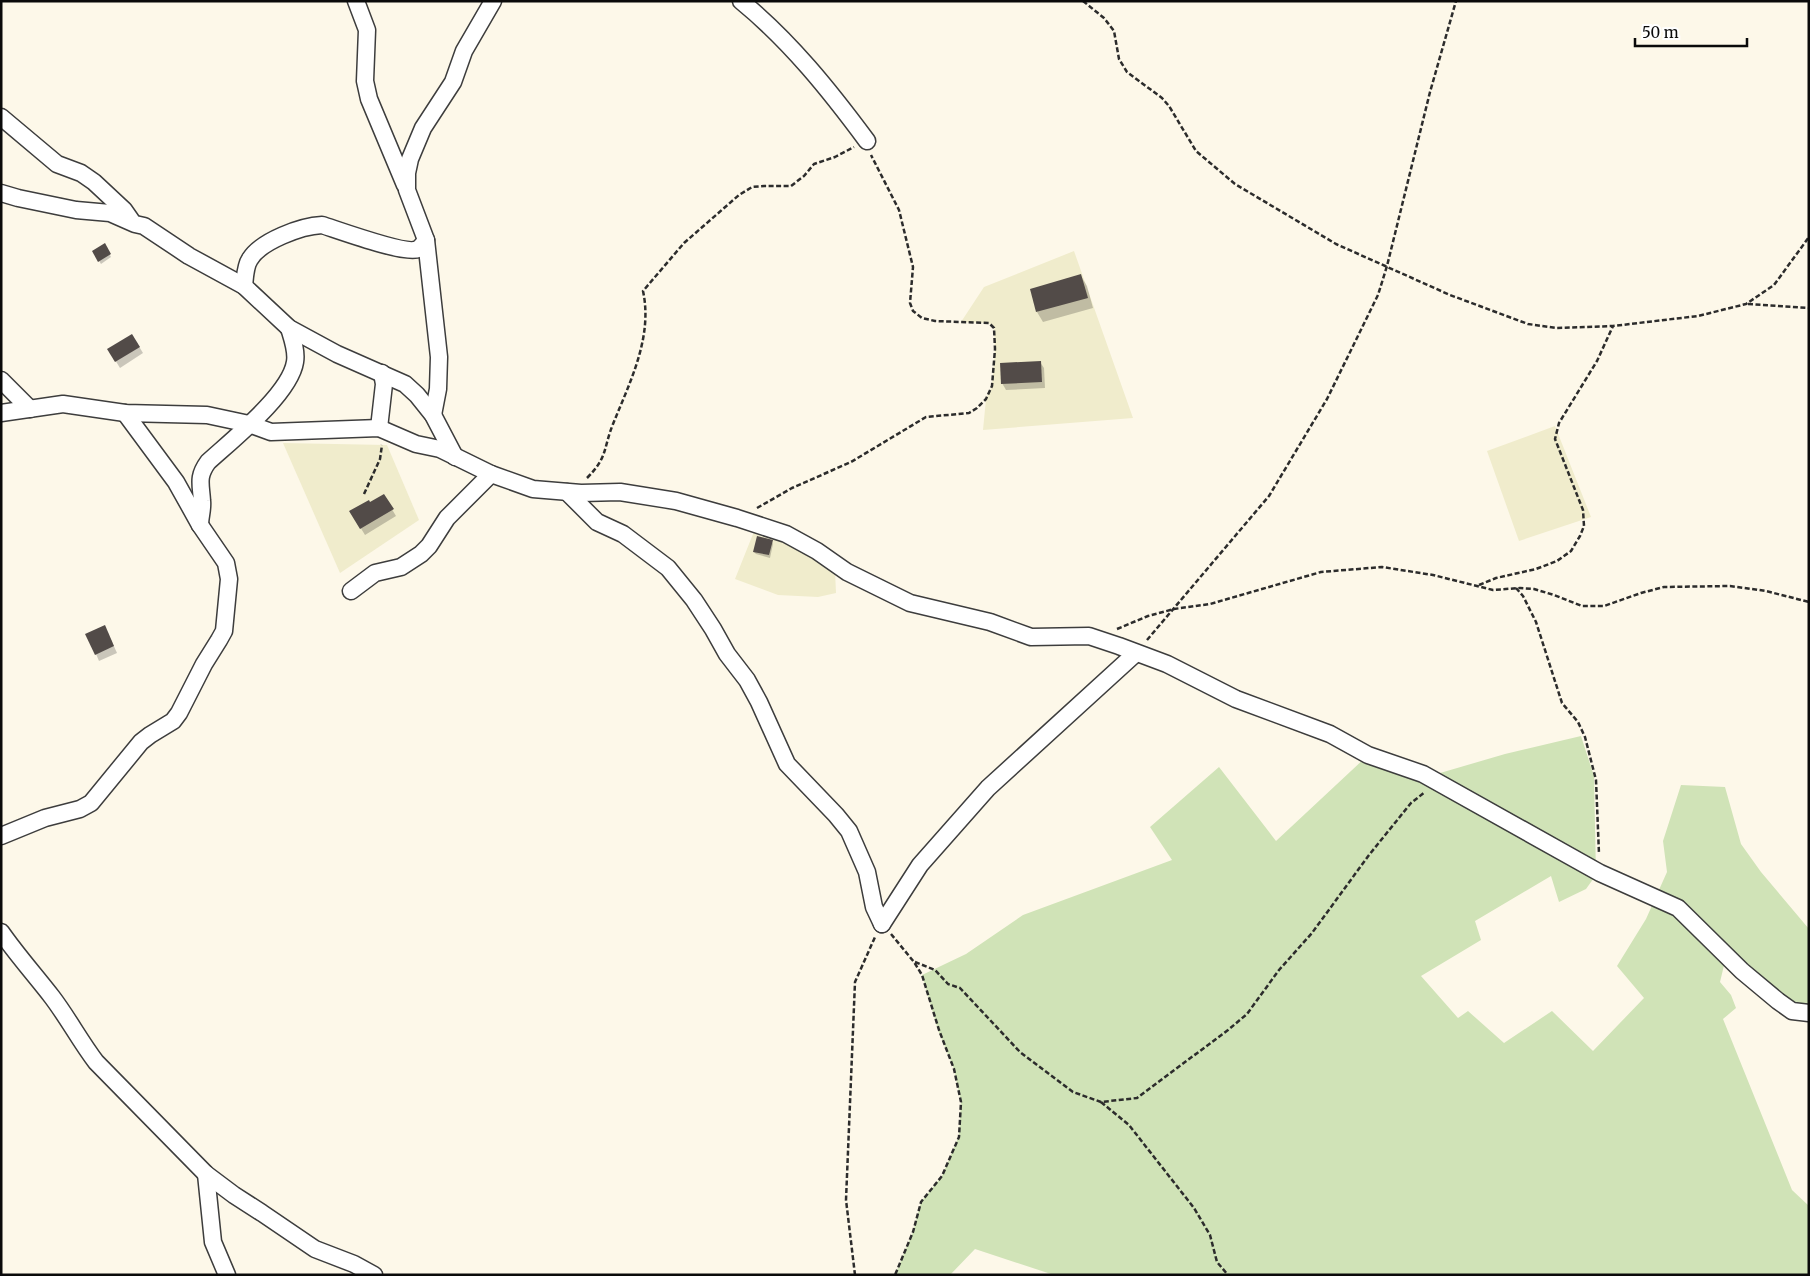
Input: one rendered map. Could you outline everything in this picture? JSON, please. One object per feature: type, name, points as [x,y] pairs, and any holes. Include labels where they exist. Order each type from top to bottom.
[{"type":"street","points":[[356,1],[367,30],[365,81],[369,99],[426,240],[439,357],[438,389],[433,415]]},
{"type":"street","points":[[407,190],[407,173],[412,153],[423,128],[453,82],[464,51],[493,1]]},
{"type":"street","points":[[742,1],[767,22],[826,88],[867,141]]},
{"type":"street","points":[[1,116],[57,164],[81,173],[94,182],[124,210],[135,224]]},
{"type":"street","points":[[1,193],[76,210],[110,213],[144,226],[189,256],[244,286],[289,328],[337,354],[405,384],[418,395],[433,415],[455,457]]},
{"type":"street","points":[[244,286],[249,260],[255,253],[264,245],[304,228],[322,225],[409,250],[417,250],[426,240]]},
{"type":"street","points":[[200,525],[202,502],[200,475],[202,470],[208,462],[266,410],[291,374],[295,356],[289,328]]},
{"type":"street","points":[[379,428],[384,384],[382,373]]},
{"type":"street","points":[[1,380],[30,408]]},
{"type":"street","points":[[1,412],[63,404],[125,413],[207,415],[249,424],[271,432],[379,428],[416,444],[440,449],[491,474],[533,489],[567,492],[620,492],[676,502],[737,518],[786,534],[817,551],[847,572],[910,603],[990,622],[1031,637],[1089,636],[1167,664],[1236,699],[1330,734],[1359,751],[1423,774],[1600,873],[1678,908],[1742,971],[1778,1001],[1792,1011],[1809,1013]]},
{"type":"street","points":[[1,836],[45,818],[80,809],[91,802],[141,742],[173,721],[224,630],[229,579],[226,563],[200,525],[176,482],[125,413]]},
{"type":"street","points":[[351,591],[375,573],[401,568],[422,554],[447,518],[491,474]]},
{"type":"street","points":[[567,492],[596,522],[623,534],[668,568],[686,589],[759,702],[787,764],[836,815],[849,832],[867,872],[874,907],[882,924]]},
{"type":"street","points":[[882,924],[920,865],[988,788],[1136,652]]},
{"type":"street","points":[[1,932],[23,963],[52,997],[74,1028],[84,1047],[96,1062],[206,1174],[315,1249],[354,1264],[374,1275]]},
{"type":"street","points":[[206,1174],[213,1242],[227,1275]]},
{"type":"path","points":[[1083,1],[1104,18],[1114,31],[1119,59],[1127,72],[1170,106],[1196,151],[1236,184],[1336,244],[1450,295],[1528,324],[1557,328],[1613,326],[1698,316],[1746,304],[1809,308]]},
{"type":"path","points":[[1136,652],[1269,496],[1327,399],[1378,295],[1388,266],[1428,101],[1456,1]]},
{"type":"path","points":[[567,492],[587,478],[598,467],[604,457],[612,426],[635,370],[641,347],[647,319],[643,291],[684,243],[739,195],[752,187],[791,186],[804,176],[814,164],[835,157],[867,141],[871,155],[899,210],[913,267],[910,303],[913,311],[922,318],[935,321],[989,323],[994,328],[995,349],[992,386],[986,399],[969,413],[926,417],[851,462],[792,488],[766,504],[737,518]]},
{"type":"path","points":[[1746,304],[1774,285],[1809,237]]},
{"type":"path","points":[[1477,586],[1496,578],[1536,569],[1557,561],[1571,551],[1580,536],[1584,526],[1583,510],[1555,439],[1559,423],[1597,361],[1613,326]]},
{"type":"path","points":[[364,494],[380,459],[382,445],[379,428]]},
{"type":"path","points":[[1113,630],[1148,616],[1174,609],[1210,604],[1321,572],[1382,567],[1433,575],[1493,590],[1534,589],[1582,606],[1604,606],[1641,592],[1664,587],[1730,586],[1766,591],[1809,602]]},
{"type":"path","points":[[1516,588],[1523,596],[1536,622],[1562,703],[1578,722],[1585,738],[1596,780],[1600,873]]},
{"type":"path","points":[[1101,1102],[1137,1098],[1247,1014],[1280,970],[1312,934],[1369,855],[1410,803],[1438,782]]},
{"type":"path","points":[[855,1275],[846,1200],[855,982],[873,939],[882,924],[914,962],[922,975],[938,1030],[954,1068],[961,1102],[959,1136],[942,1176],[920,1202],[913,1232],[895,1275]]},
{"type":"path","points":[[914,962],[935,970],[948,984],[960,988],[1020,1052],[1073,1092],[1101,1102],[1129,1125],[1194,1208],[1210,1235],[1217,1262],[1228,1275]]},
{"type":"shaded area","points":[[1074,251],[1133,418],[983,430],[986,399],[992,386],[995,349],[994,328],[989,323],[961,322],[984,287]]},
{"type":"shaded area","points":[[1555,426],[1591,517],[1519,541],[1487,451]]},
{"type":"shaded area","points":[[283,443],[387,445],[419,520],[340,573]]},
{"type":"shaded area","points":[[755,529],[783,539],[835,571],[836,593],[818,597],[778,595],[735,579]]},
{"type":"green space","points":[[1581,736],[1594,776],[1596,875],[1586,889],[1559,902],[1551,876],[1475,921],[1481,940],[1421,976],[1458,1018],[1468,1011],[1504,1043],[1552,1011],[1593,1051],[1644,998],[1617,966],[1646,919],[1667,872],[1663,841],[1681,785],[1725,787],[1741,844],[1761,872],[1809,929],[1809,1016],[1726,957],[1720,982],[1731,995],[1736,1008],[1723,1019],[1792,1190],[1809,1206],[1809,1275],[1054,1275],[975,1249],[950,1275],[895,1275],[913,1232],[921,1202],[942,1176],[959,1136],[961,1102],[954,1069],[938,1030],[922,975],[966,954],[1023,915],[1172,860],[1150,827],[1219,767],[1276,841],[1366,757],[1423,778],[1505,754]]},
{"type":"building","points":[[105,243],[111,254],[98,262],[92,251]]},
{"type":"building","points":[[1081,274],[1088,298],[1036,312],[1030,289]]},
{"type":"building","points":[[132,334],[140,347],[115,362],[107,349]]},
{"type":"building","points":[[1041,361],[1042,382],[1001,384],[1000,363]]},
{"type":"building","points":[[384,494],[394,509],[360,529],[349,511]]},
{"type":"building","points":[[757,536],[773,540],[769,555],[753,552]]},
{"type":"building","points":[[105,625],[114,646],[95,655],[85,634]]}]
